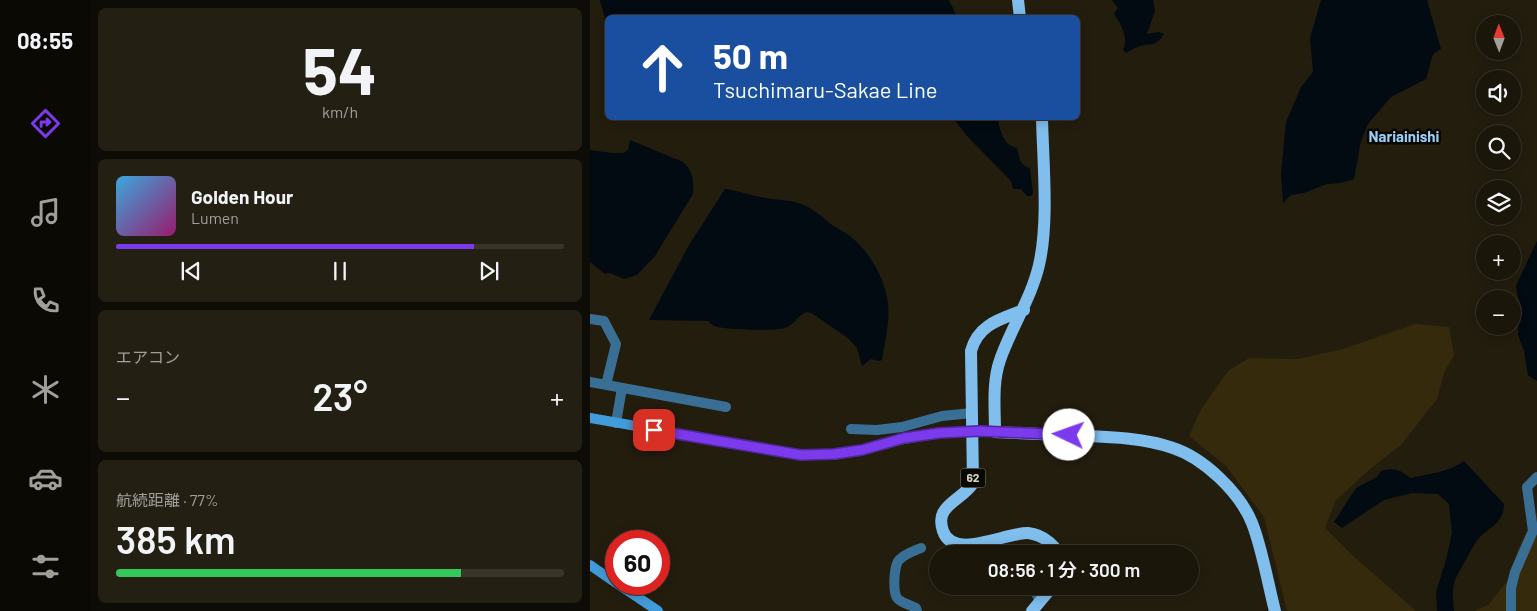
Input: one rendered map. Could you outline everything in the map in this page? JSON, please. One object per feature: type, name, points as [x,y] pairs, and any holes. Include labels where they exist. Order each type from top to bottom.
[{"type":"main road","points":[[1018,0],[1020,15]]},
{"type":"main road","points":[[995,432],[996,377],[1000,360],[1028,300],[1043,245],[1042,120]]},
{"type":"main road","name":"62","points":[[1024,310],[993,322],[980,331],[973,341],[971,351],[973,483],[968,491],[949,505],[943,513],[940,524],[944,535],[950,542],[965,545],[1029,533],[1040,536],[1052,545]]},
{"type":"main road","points":[[590,418],[801,455],[834,454],[862,450],[904,438],[939,433],[980,431],[1106,437],[1174,448],[1209,470],[1225,484],[1244,509],[1252,522],[1275,611]]},
{"type":"main road","points":[[590,565],[605,575]]},
{"type":"main road","points":[[635,595],[658,611]]},
{"type":"main road","points":[[1039,607],[1047,595]]},
{"type":"street","points":[[590,319],[604,321],[616,344],[606,385]]},
{"type":"street","points":[[590,382],[726,407]]},
{"type":"street","points":[[616,423],[622,388]]},
{"type":"street","points":[[851,429],[877,430],[902,427],[942,416],[972,413]]},
{"type":"street","points":[[1511,611],[1511,588],[1515,572],[1533,531],[1527,487],[1537,476]]},
{"type":"street","points":[[917,611],[916,608],[897,598],[894,594],[896,565],[899,560],[921,548]]},
{"type":"street","points":[[1035,595],[1039,607]]},
{"type":"shaded area","points":[[600,0],[949,0],[956,15],[605,15],[605,19]]},
{"type":"shaded area","points":[[1112,0],[1153,0],[1155,11],[1147,34],[1159,32],[1164,34],[1156,43],[1138,47],[1126,53],[1123,50],[1125,36],[1114,14],[1118,8]]},
{"type":"shaded area","points":[[1321,0],[1427,0],[1441,49],[1433,54],[1426,79],[1391,97],[1368,124],[1361,141],[1354,179],[1327,184],[1304,193],[1291,195],[1283,203],[1281,174],[1286,122],[1301,87],[1313,72],[1310,38]]},
{"type":"shaded area","points":[[955,120],[998,120],[1005,140],[1008,144],[1017,148],[1022,163],[1030,168],[1033,193],[1031,196],[1027,196],[1021,189],[1013,189],[1011,181],[967,136]]},
{"type":"shaded area","points":[[630,140],[683,162],[691,173],[693,194],[655,256],[637,275],[624,279],[610,273],[605,274],[590,262],[590,150],[623,153],[628,150]]},
{"type":"shaded area","points":[[725,189],[804,205],[858,243],[876,267],[884,285],[888,303],[887,332],[882,360],[871,359],[862,366],[857,348],[849,339],[813,314],[807,312],[788,327],[771,330],[720,327],[714,326],[708,321],[649,320],[689,245]]},
{"type":"shaded area","points":[[1537,241],[1537,381],[1528,375],[1524,351],[1518,335],[1521,335],[1521,290],[1517,290],[1516,286],[1519,280],[1521,280],[1521,275]]},
{"type":"shaded area","points":[[1415,324],[1449,327],[1454,355],[1444,373],[1437,399],[1401,445],[1370,469],[1336,500],[1325,528],[1351,554],[1416,611],[1287,611],[1264,517],[1226,466],[1189,436],[1201,409],[1228,371],[1249,358],[1297,359],[1343,349]]},
{"type":"shaded area","points":[[1464,461],[1504,504],[1503,511],[1499,521],[1478,539],[1456,577],[1453,591],[1454,611],[1437,611],[1436,592],[1452,533],[1449,504],[1438,494],[1412,493],[1384,500],[1342,528],[1334,522],[1356,488],[1377,477],[1381,471],[1397,470],[1410,478],[1445,470]]},
{"type":"shaded area","points":[[1537,512],[1537,611],[1474,611],[1488,605],[1508,580],[1518,549]]},
{"type":"district","name":"Nariainishi","points":[[1404,137]]},
{"type":"route","points":[[654,430],[801,455],[834,454],[862,450],[904,438],[939,433],[980,431],[1069,435]]}]
